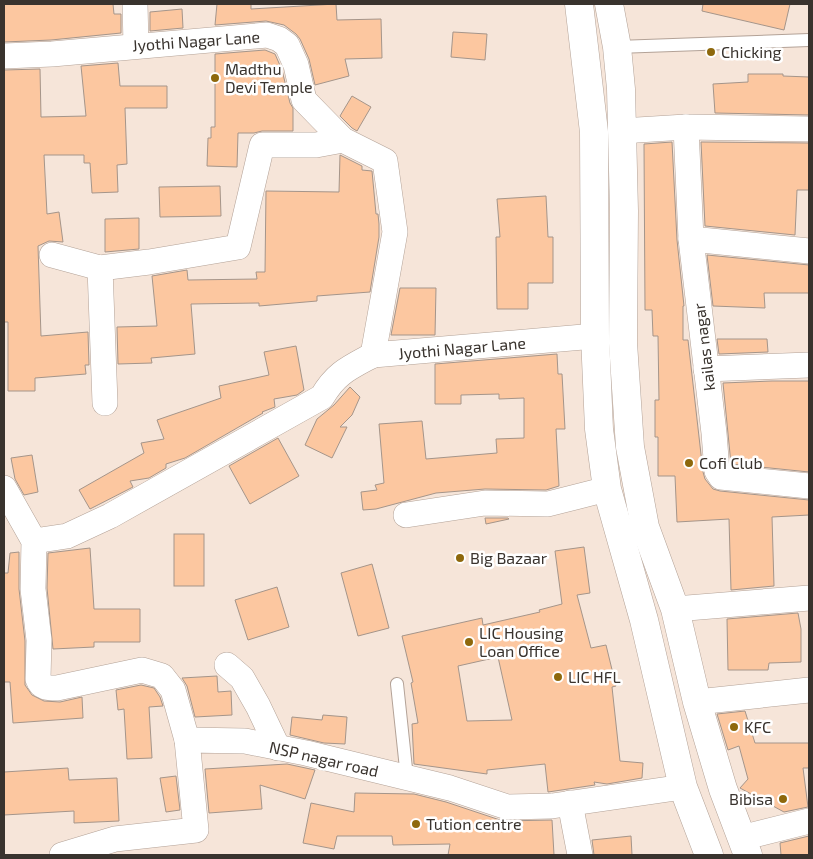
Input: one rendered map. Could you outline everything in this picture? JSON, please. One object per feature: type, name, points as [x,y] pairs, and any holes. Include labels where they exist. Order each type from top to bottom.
[{"type":"main road","points":[[579,4],[594,132],[595,336],[599,429],[607,489],[644,620],[682,787],[709,855]]},
{"type":"main road","points":[[609,4],[617,47],[621,88],[624,211],[623,343],[630,447],[645,527],[675,609],[696,702],[723,789],[744,846]]},
{"type":"main road","points":[[585,49],[617,47]]},
{"type":"street","points":[[134,4],[136,46]]},
{"type":"street","name":"Jyothi Nagar Lane","points":[[4,56],[52,54],[267,35],[278,39],[287,45],[296,65],[304,100],[343,140],[385,161],[395,232],[373,355],[595,336]]},
{"type":"street","points":[[621,131],[686,127],[809,129]]},
{"type":"street","name":"kailas nagar","points":[[686,127],[692,239],[716,471],[721,477],[809,486]]},
{"type":"street","points":[[52,255],[100,268],[150,262],[238,247],[262,145],[316,145],[343,140]]},
{"type":"street","points":[[692,239],[809,251]]},
{"type":"street","points":[[100,268],[105,403]]},
{"type":"street","points":[[34,541],[66,536],[110,516],[322,397],[330,384],[346,369],[373,355]]},
{"type":"street","points":[[706,369],[809,365]]},
{"type":"street","points":[[4,488],[34,541],[33,589],[39,640],[38,679],[40,683],[44,687],[57,688],[142,670],[162,676],[172,690],[187,740],[196,830],[115,838],[62,855]]},
{"type":"street","points":[[406,515],[485,503],[548,504],[607,489]]},
{"type":"street","points":[[675,609],[809,598]]},
{"type":"street","points":[[227,665],[242,678],[278,748]]},
{"type":"street","points":[[696,702],[809,690]]},
{"type":"street","name":"NSP nagar road","points":[[187,740],[245,741],[306,753],[450,788],[507,807],[552,806],[682,787]]},
{"type":"street","points":[[570,803],[580,855]]},
{"type":"street","points":[[744,846],[809,821]]},
{"type":"lane","points":[[617,47],[809,40]]},
{"type":"lane","points":[[397,684],[407,778]]},
{"type":"building","points":[[4,4],[113,4],[114,14],[121,14],[121,33],[51,40],[4,42]]},
{"type":"building","points":[[217,4],[251,4],[251,9],[336,4],[337,20],[381,19],[382,58],[345,59],[349,76],[315,85],[309,59],[296,34],[284,25],[266,21],[215,25]]},
{"type":"building","points":[[703,4],[790,4],[784,30],[702,11]]},
{"type":"building","points":[[182,9],[183,28],[150,31],[150,12]]},
{"type":"building","points":[[453,32],[487,34],[485,60],[451,57]]},
{"type":"building","points":[[265,50],[275,54],[282,70],[293,108],[293,131],[238,133],[237,167],[207,166],[208,138],[211,138],[211,127],[215,127],[215,54]]},
{"type":"building","points":[[118,63],[120,86],[167,86],[167,108],[125,108],[127,164],[117,165],[118,192],[92,193],[90,163],[84,163],[84,155],[44,155],[47,214],[59,212],[63,242],[49,241],[38,246],[41,336],[88,332],[89,365],[85,365],[86,374],[35,378],[35,391],[8,391],[8,322],[4,322],[4,70],[40,69],[41,117],[86,116],[81,66]]},
{"type":"building","points":[[748,74],[783,74],[783,76],[809,77],[809,115],[715,113],[713,84],[748,82]]},
{"type":"building","points":[[352,96],[371,107],[357,131],[340,116]]},
{"type":"building","points":[[672,142],[677,240],[684,306],[683,340],[688,340],[705,479],[713,489],[720,491],[809,500],[809,515],[772,517],[774,586],[731,590],[729,519],[677,522],[675,476],[658,476],[658,437],[655,437],[655,400],[659,400],[658,336],[653,336],[652,310],[645,310],[644,144]]},
{"type":"building","points":[[701,142],[809,143],[809,190],[797,190],[795,235],[705,226]]},
{"type":"building","points":[[340,155],[362,166],[362,170],[372,171],[379,237],[370,292],[317,296],[317,301],[259,306],[259,303],[191,304],[195,354],[151,358],[152,363],[118,364],[117,327],[157,326],[152,276],[187,270],[188,280],[257,279],[256,272],[265,272],[266,191],[339,192]]},
{"type":"building","points":[[220,186],[221,216],[160,217],[159,187]]},
{"type":"building","points":[[546,196],[548,237],[553,237],[553,283],[528,283],[528,309],[497,309],[496,237],[500,237],[497,199]]},
{"type":"building","points":[[139,218],[139,249],[105,252],[105,219]]},
{"type":"building","points":[[707,255],[809,265],[809,293],[764,293],[765,308],[713,306]]},
{"type":"building","points":[[400,288],[436,288],[435,335],[391,335]]},
{"type":"building","points":[[717,339],[767,339],[768,352],[719,354]]},
{"type":"building","points":[[296,346],[304,390],[297,395],[274,399],[275,407],[262,412],[185,458],[166,464],[166,468],[149,478],[130,481],[133,487],[90,509],[79,490],[144,453],[141,443],[164,439],[157,420],[221,398],[219,386],[269,375],[264,352]]},
{"type":"building","points":[[557,354],[558,374],[562,374],[565,429],[556,429],[559,486],[546,490],[485,489],[436,493],[376,509],[363,510],[361,492],[377,490],[375,485],[384,483],[379,424],[422,421],[426,459],[497,453],[496,439],[524,438],[524,398],[499,399],[499,394],[461,395],[461,404],[435,404],[435,364]]},
{"type":"building","points":[[809,381],[809,472],[731,464],[723,383]]},
{"type":"building","points":[[350,387],[360,397],[352,415],[340,427],[347,427],[332,458],[305,445],[317,419],[334,405]]},
{"type":"building","points":[[278,438],[299,476],[250,504],[229,466]]},
{"type":"building","points":[[32,455],[38,492],[24,495],[15,479],[11,458]]},
{"type":"building","points":[[485,518],[508,518],[509,519],[486,524]]},
{"type":"building","points":[[174,534],[204,534],[204,586],[174,586]]},
{"type":"building","points":[[584,547],[590,593],[577,595],[591,648],[606,645],[616,686],[612,687],[620,761],[643,763],[642,778],[607,784],[594,782],[595,785],[548,792],[545,764],[487,770],[487,774],[414,764],[412,724],[418,723],[411,683],[413,682],[402,636],[482,618],[483,625],[540,612],[539,610],[562,604],[555,551]],"holes":[[[498,657],[512,720],[467,721],[458,666]]]},
{"type":"building","points":[[90,548],[94,609],[140,609],[140,642],[94,642],[94,647],[53,649],[47,588],[48,553]]},
{"type":"building","points":[[19,552],[19,589],[25,641],[25,685],[32,695],[44,701],[60,702],[82,697],[83,718],[13,723],[10,682],[4,682],[4,573],[8,573],[10,553]]},
{"type":"building","points":[[372,564],[389,628],[358,636],[341,573]]},
{"type":"building","points":[[277,587],[289,627],[248,640],[235,600]]},
{"type":"building","points":[[798,613],[801,629],[801,662],[769,663],[768,670],[728,670],[727,619]]},
{"type":"building","points":[[217,676],[218,692],[231,691],[232,715],[195,717],[187,686],[182,678]]},
{"type":"building","points":[[141,685],[154,688],[163,706],[149,707],[152,758],[127,759],[124,709],[118,710],[116,690]]},
{"type":"building","points":[[745,711],[755,743],[809,743],[809,768],[803,768],[808,807],[784,812],[740,788],[748,779],[739,746],[728,750],[717,714]]},
{"type":"building","points":[[323,715],[347,717],[345,744],[324,743],[290,735],[292,717],[322,720]]},
{"type":"building","points":[[287,764],[315,770],[305,799],[260,785],[262,809],[209,813],[205,769]]},
{"type":"building","points":[[68,768],[69,780],[117,778],[119,821],[74,823],[74,811],[4,815],[4,772]]},
{"type":"building","points":[[176,776],[180,810],[166,812],[160,778]]},
{"type":"building","points":[[355,793],[414,794],[446,802],[503,821],[552,820],[554,855],[448,855],[450,844],[393,845],[392,836],[337,836],[334,849],[303,843],[311,803],[354,812]]},
{"type":"building","points":[[631,836],[632,855],[594,855],[592,840]]},
{"type":"building","points":[[809,836],[809,855],[781,855],[780,843]]},
{"type":"place","name":"Chicking","points":[[711,52]]},
{"type":"place","name":"Madthu Devi Temple","points":[[215,78]]},
{"type":"place","name":"Cofi Club","points":[[689,463]]},
{"type":"place","name":"Big Bazaar","points":[[460,558]]},
{"type":"place","name":"LIC Housing Loan Office","points":[[469,642]]},
{"type":"place","name":"LIC HFL","points":[[558,677]]},
{"type":"place","name":"KFC","points":[[734,727]]},
{"type":"place","name":"Bibisa","points":[[783,799]]},
{"type":"place","name":"Tution centre","points":[[416,824]]}]
